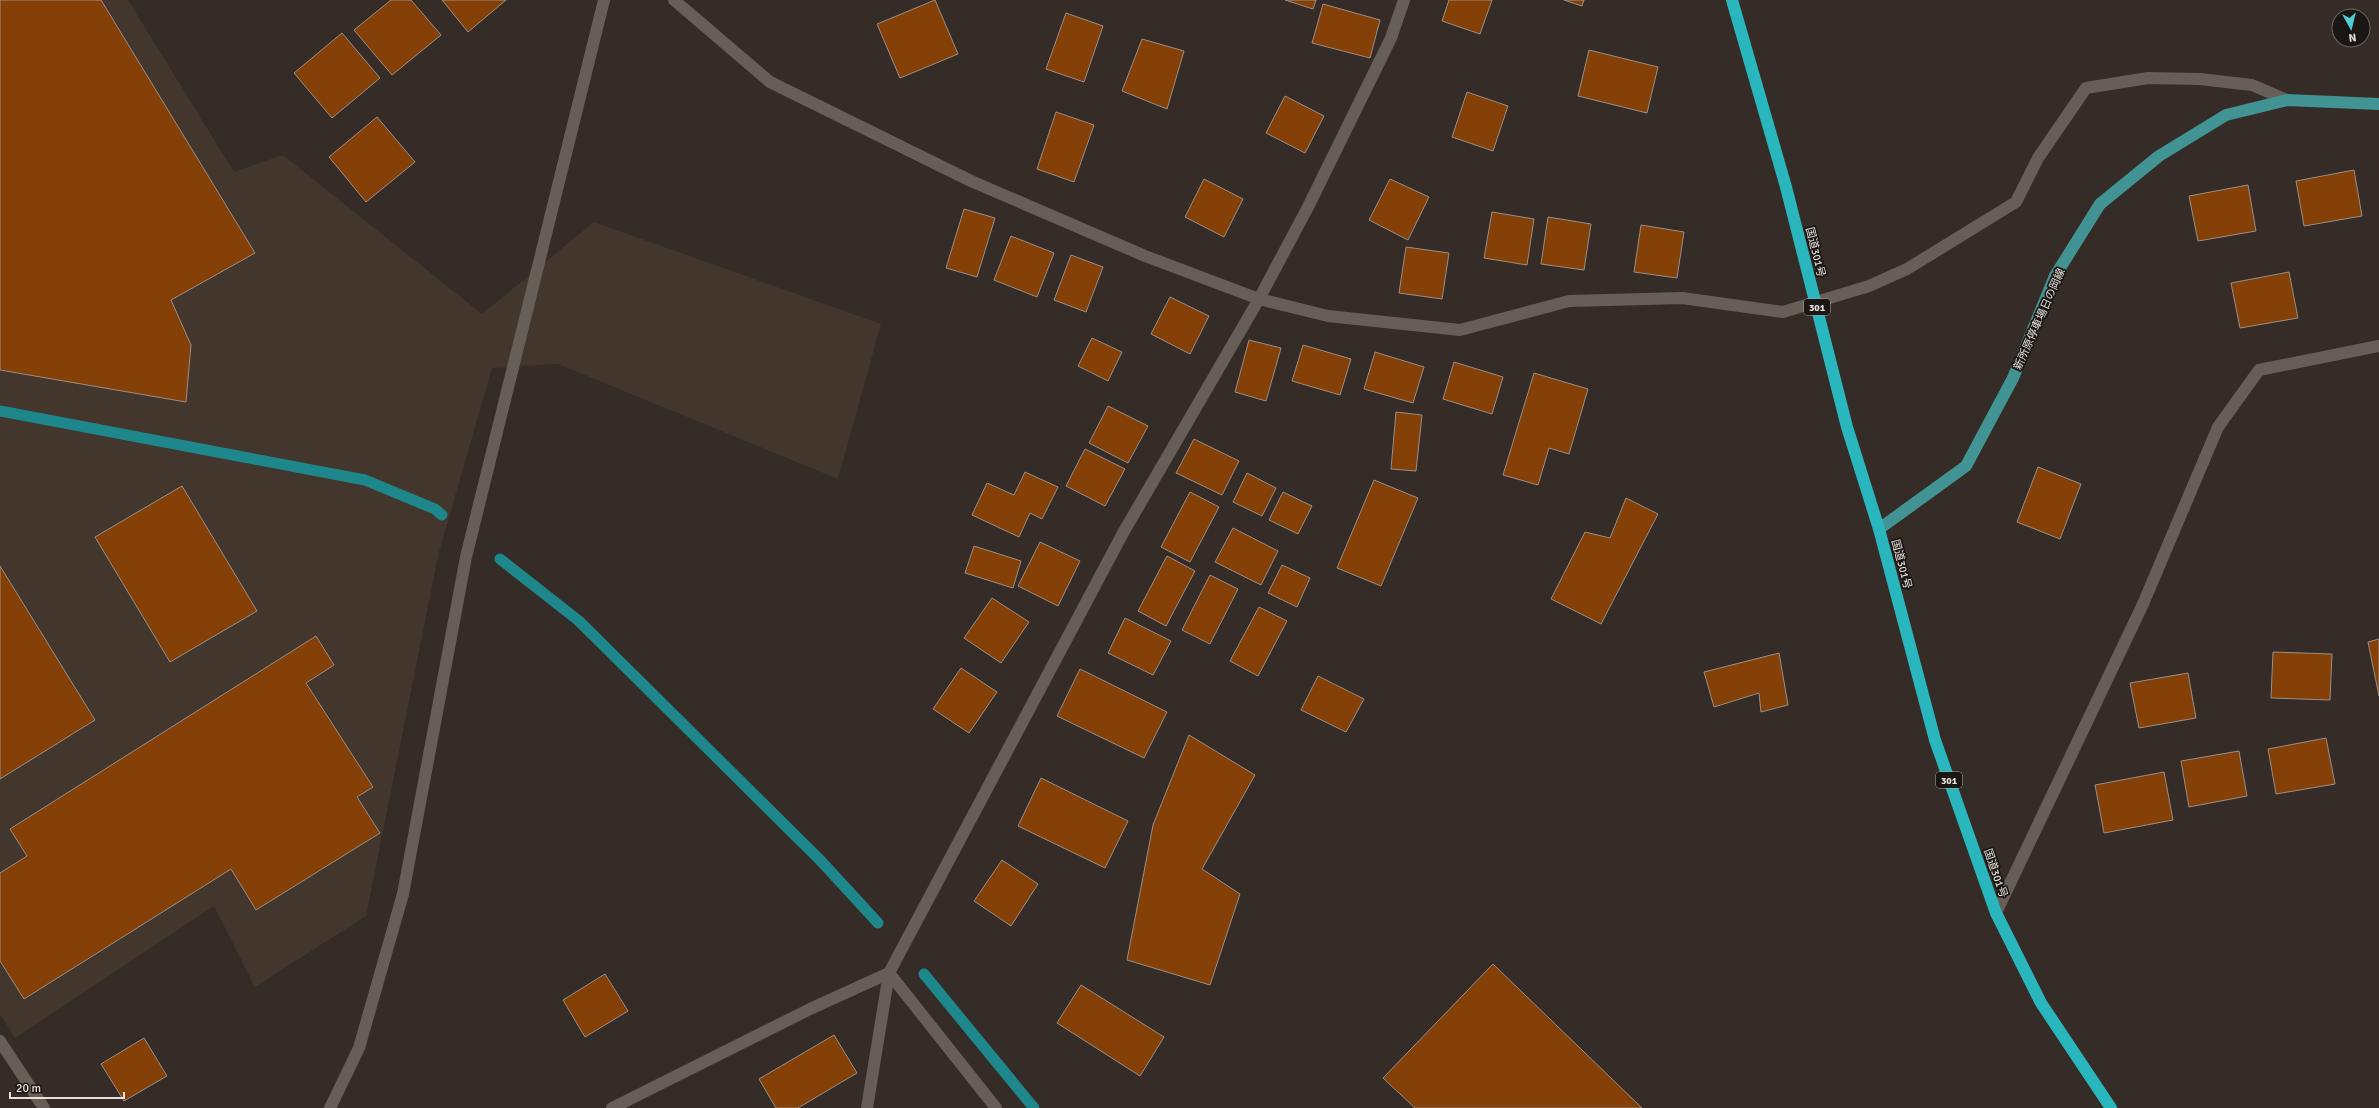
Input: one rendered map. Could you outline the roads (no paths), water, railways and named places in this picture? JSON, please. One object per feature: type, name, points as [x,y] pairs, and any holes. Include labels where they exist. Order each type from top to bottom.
[{"type":"highway","name":"国道301号","points":[[1732,0],[1786,187],[1847,427],[1879,529],[1935,740],[1996,913],[2041,1003],[2111,1108]]},
{"type":"main road","name":"新所原停車場日の岡線","points":[[1879,529],[1966,466],[2013,378],[2055,276],[2100,204],[2159,156],[2226,114],[2287,100],[2379,104]]},
{"type":"street","points":[[330,1108],[360,1048],[403,894],[466,557],[604,0]]},
{"type":"street","points":[[674,0],[770,82],[970,181],[1145,256],[1259,299],[1328,316],[1460,330],[1569,301],[1682,298],[1783,312],[1869,286],[1907,269],[2016,202],[2038,158],[2086,88],[2148,78],[2200,80],[2252,85],[2287,100]]},
{"type":"street","points":[[867,1108],[889,973],[1123,533],[1259,299],[1308,207],[1392,38],[1404,0]]},
{"type":"street","points":[[1996,913],[2143,604],[2218,427],[2259,370],[2379,346]]},
{"type":"street","points":[[612,1108],[810,1009],[889,973]]},
{"type":"street","points":[[889,973],[996,1108]]},
{"type":"street","points":[[0,1041],[44,1108]]},
{"type":"waterway","points":[[0,411],[365,480],[435,509],[442,515]]},
{"type":"waterway","points":[[500,559],[579,621],[821,861],[878,923]]},
{"type":"waterway","points":[[924,974],[1034,1108]]}]
